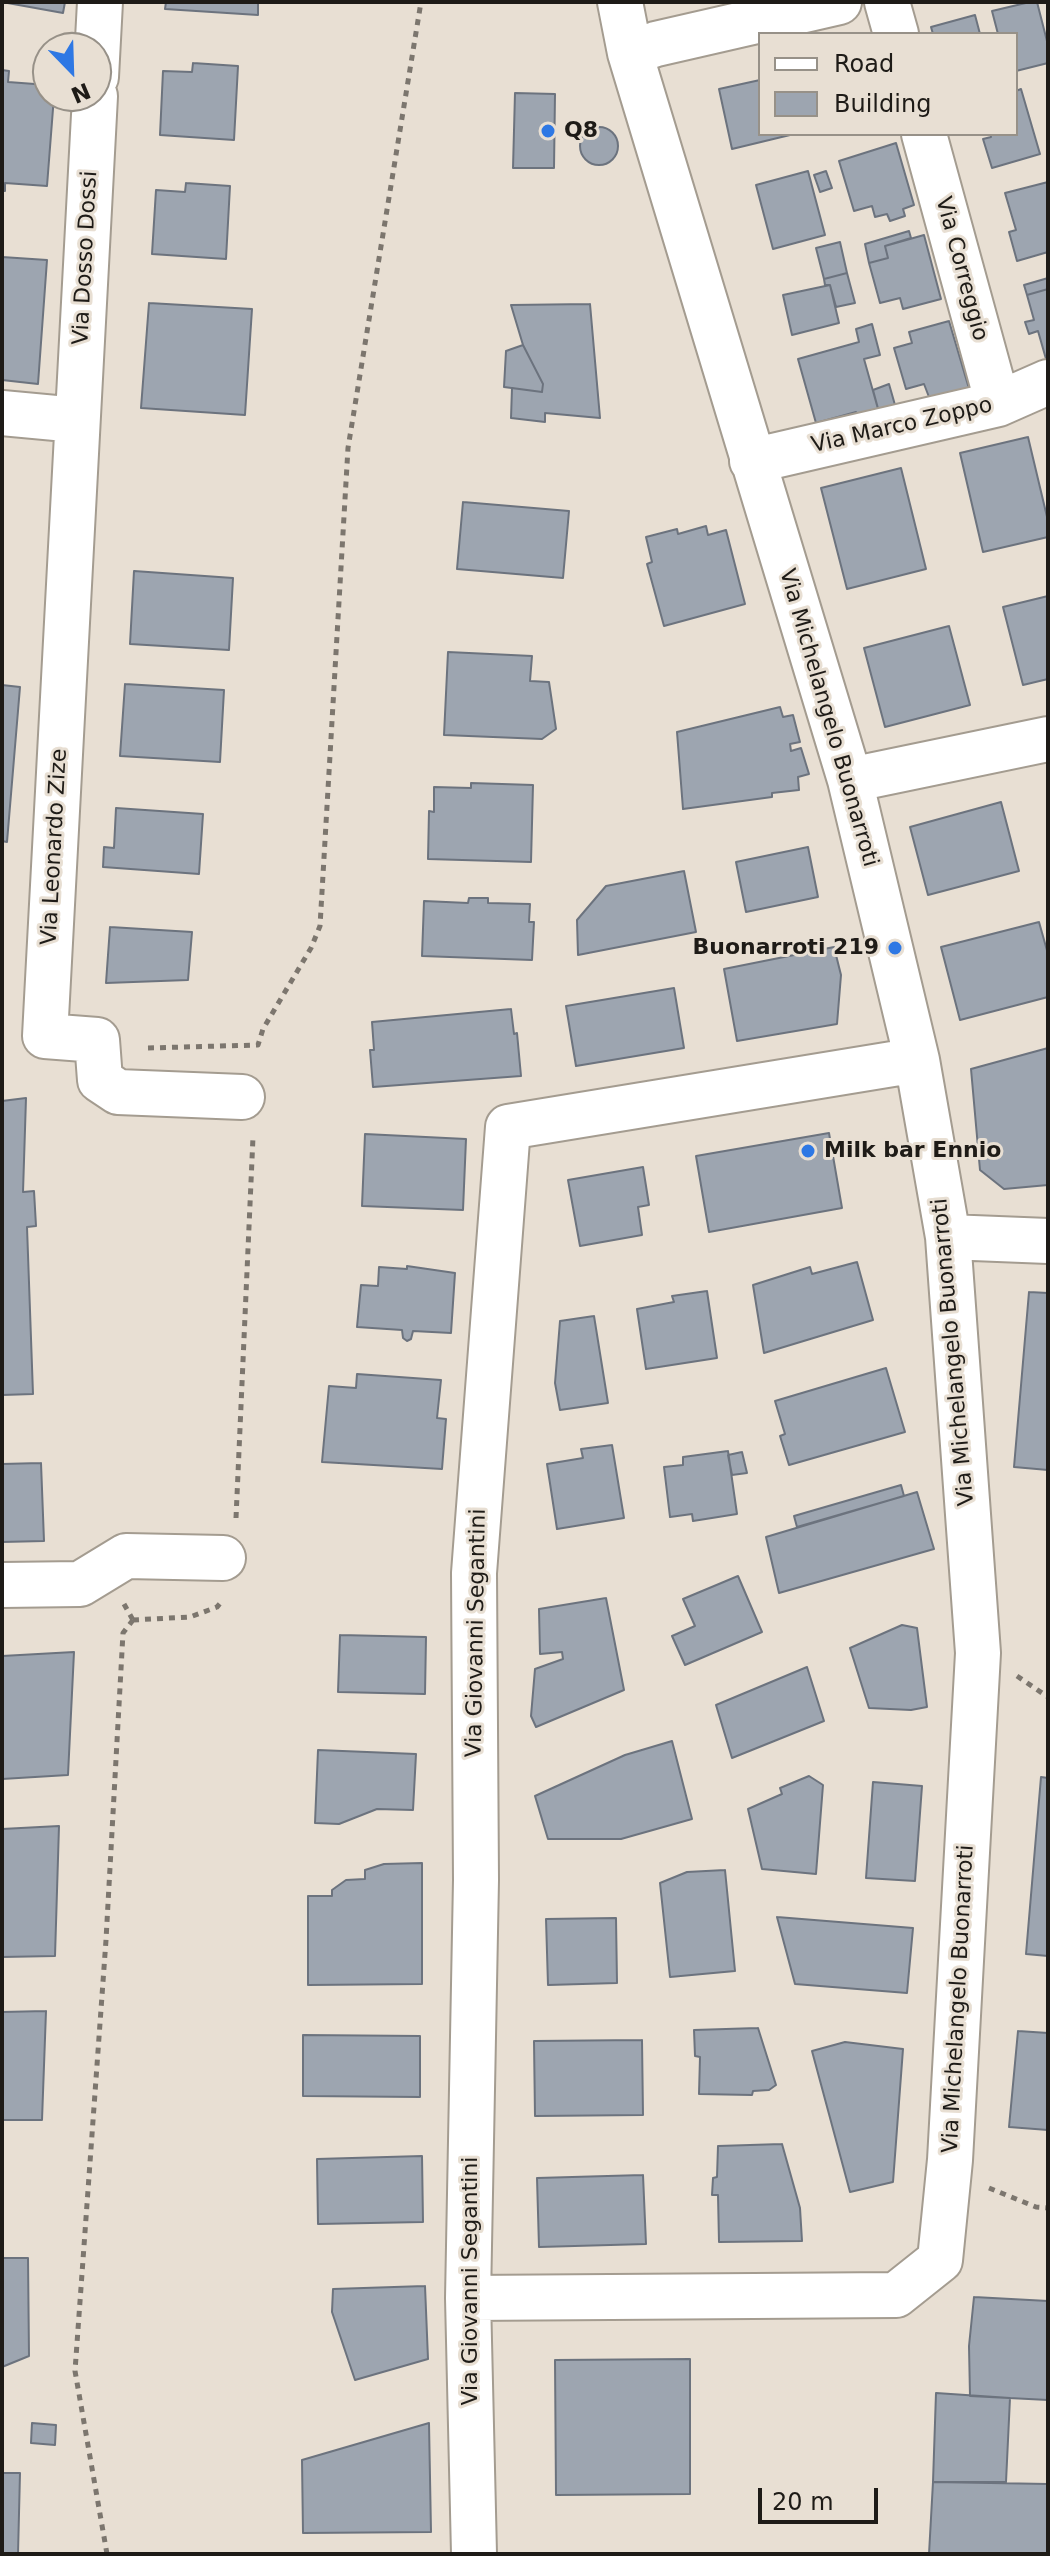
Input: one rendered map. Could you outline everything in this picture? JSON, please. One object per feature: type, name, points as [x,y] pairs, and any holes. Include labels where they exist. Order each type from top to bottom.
[{"type":"street","points":[[98,32],[100,2]]},
{"type":"street","name":"Via Michelangelo Buonarroti","points":[[468,2298],[896,2295],[940,2260],[950,2160],[978,1653],[948,1237],[917,1060],[850,780],[630,53],[620,2]]},
{"type":"street","points":[[630,53],[656,44],[839,2]]},
{"type":"street","points":[[887,2],[895,32]]},
{"type":"street","name":"Via Dosso Dossi","points":[[77,420],[94,112]]},
{"type":"street","name":"Via Correggio","points":[[925,136],[998,404]]},
{"type":"street","name":"Via Marco Zoppo","points":[[752,461],[998,404],[1048,382]]},
{"type":"street","points":[[2,413],[77,420]]},
{"type":"street","name":"Via Leonardo Zize","points":[[77,420],[45,1036],[97,1040],[100,1080]]},
{"type":"street","points":[[850,780],[1048,739]]},
{"type":"street","name":"Via Giovanni Segantini","points":[[474,2554],[468,2298],[476,1880],[474,1573],[508,1127],[917,1060]]},
{"type":"street","points":[[100,1080],[118,1092],[251,1095]]},
{"type":"street","points":[[948,1237],[1048,1241]]},
{"type":"street","points":[[2,1585],[80,1584],[126,1556],[228,1560]]},
{"type":"path","points":[[107,2554],[75,2371],[106,1940],[123,1633],[133,1620],[190,1617],[217,1607],[228,1560],[251,1095],[263,1029],[311,948],[320,926],[348,448],[421,2]]},
{"type":"path","points":[[100,1080],[142,1048],[258,1045]]},
{"type":"path","points":[[950,2160],[993,2191],[1036,2207],[1048,2208]]},
{"type":"building","points":[[2,2],[65,2],[63,13]]},
{"type":"building","points":[[166,2],[258,2],[258,15],[165,9]]},
{"type":"building","points":[[1037,2],[1048,45],[1048,63],[1018,70],[1018,32],[997,32],[992,11]]},
{"type":"building","points":[[975,15],[979,32],[932,32],[931,27]]},
{"type":"building","points":[[193,63],[238,66],[234,140],[160,135],[163,71],[192,72]]},
{"type":"building","points":[[2,70],[9,71],[8,82],[32,84],[32,112],[53,112],[47,186],[5,183],[5,191],[2,191]]},
{"type":"building","points":[[758,80],[758,136],[786,136],[732,149],[719,89]]},
{"type":"building","points":[[1021,89],[1040,154],[992,168],[983,139],[1018,136],[1018,90]]},
{"type":"building","points":[[515,93],[555,94],[554,168],[513,168]]},
{"type":"building","points":[[599,127],[612,133],[618,146],[612,159],[599,165],[586,159],[580,146],[586,133]]},
{"type":"building","points":[[896,143],[914,205],[903,209],[905,216],[890,221],[887,214],[875,217],[872,206],[854,211],[839,161]]},
{"type":"building","points":[[808,171],[825,235],[773,249],[756,185]]},
{"type":"building","points":[[826,171],[832,188],[820,192],[814,175]]},
{"type":"building","points":[[1048,182],[1048,252],[1017,261],[1009,232],[1016,230],[1005,193]]},
{"type":"building","points":[[186,183],[230,186],[226,259],[152,254],[156,190],[185,192]]},
{"type":"building","points":[[909,231],[911,238],[885,246],[888,258],[869,263],[865,244]]},
{"type":"building","points":[[924,235],[941,299],[903,309],[900,298],[880,303],[869,263],[888,258],[885,246]]},
{"type":"building","points":[[840,242],[847,273],[824,279],[816,248]]},
{"type":"building","points":[[2,257],[47,260],[38,384],[2,380]]},
{"type":"building","points":[[847,273],[855,303],[836,307],[830,285],[825,285],[824,279]]},
{"type":"building","points":[[1048,278],[1048,289],[1027,295],[1024,285]]},
{"type":"building","points":[[830,285],[839,323],[792,335],[783,295]]},
{"type":"building","points":[[1048,289],[1046,359],[1038,331],[1029,334],[1025,322],[1034,320],[1027,295]]},
{"type":"building","points":[[149,303],[252,309],[245,415],[141,408]]},
{"type":"building","points":[[590,304],[600,418],[545,413],[545,422],[511,418],[512,388],[542,392],[543,384],[523,345],[511,305]]},
{"type":"building","points":[[949,321],[970,392],[936,402],[934,396],[929,397],[924,384],[906,389],[894,348],[912,343],[909,332]]},
{"type":"building","points":[[872,324],[880,355],[864,359],[880,416],[859,421],[856,412],[816,423],[798,359],[859,342],[856,329]]},
{"type":"building","points":[[523,345],[543,384],[542,392],[504,387],[506,351]]},
{"type":"building","points":[[889,384],[897,412],[880,416],[873,390]]},
{"type":"building","points":[[1028,437],[1048,521],[1048,537],[983,552],[960,453]]},
{"type":"building","points":[[901,468],[926,569],[847,589],[821,488]]},
{"type":"building","points":[[463,502],[569,511],[563,578],[457,569]]},
{"type":"building","points":[[706,526],[708,535],[726,530],[745,604],[664,626],[647,564],[652,562],[646,537],[677,529],[678,534]]},
{"type":"building","points":[[134,571],[233,578],[229,650],[130,644]]},
{"type":"building","points":[[1048,596],[1048,679],[1023,685],[1003,607]]},
{"type":"building","points":[[949,626],[970,705],[885,727],[864,648]]},
{"type":"building","points":[[448,652],[532,656],[530,681],[549,682],[556,729],[542,739],[444,735]]},
{"type":"building","points":[[125,684],[224,690],[220,762],[120,756]]},
{"type":"building","points":[[2,685],[20,687],[7,842],[2,841]]},
{"type":"building","points":[[780,707],[783,717],[793,715],[800,742],[790,744],[791,751],[801,748],[809,774],[798,777],[799,790],[772,793],[772,797],[683,809],[677,732]]},
{"type":"building","points":[[471,783],[533,785],[531,862],[428,859],[429,811],[434,812],[434,787],[471,788]]},
{"type":"building","points":[[1001,802],[1019,871],[928,895],[910,827]]},
{"type":"building","points":[[116,808],[203,814],[199,874],[103,867],[104,847],[114,848]]},
{"type":"building","points":[[808,847],[818,897],[746,912],[736,862]]},
{"type":"building","points":[[684,871],[696,932],[578,955],[577,920],[606,886]]},
{"type":"building","points":[[469,898],[488,898],[488,903],[530,904],[529,922],[534,922],[532,960],[422,956],[424,901],[468,903]]},
{"type":"building","points":[[1039,922],[1048,954],[1048,997],[960,1020],[941,947]]},
{"type":"building","points":[[110,927],[192,932],[188,980],[106,983]]},
{"type":"building","points":[[834,947],[841,975],[837,1024],[737,1041],[724,969]]},
{"type":"building","points":[[674,988],[684,1048],[576,1066],[566,1006]]},
{"type":"building","points":[[511,1009],[521,1076],[373,1087],[370,1050],[374,1050],[372,1022]]},
{"type":"building","points":[[1048,1048],[1048,1185],[1004,1189],[980,1170],[971,1069]]},
{"type":"building","points":[[26,1098],[23,1192],[34,1191],[36,1226],[27,1227],[33,1394],[2,1395],[2,1101]]},
{"type":"building","points":[[829,1133],[842,1208],[709,1232],[696,1156]]},
{"type":"building","points":[[365,1134],[466,1139],[463,1210],[362,1206]]},
{"type":"building","points":[[643,1167],[649,1205],[638,1207],[642,1235],[580,1246],[568,1180]]},
{"type":"building","points":[[857,1262],[873,1320],[764,1353],[753,1285],[810,1267],[812,1274]]},
{"type":"building","points":[[407,1266],[455,1273],[451,1333],[413,1331],[411,1339],[407,1341],[403,1338],[402,1330],[357,1327],[361,1285],[378,1286],[379,1267],[407,1269]]},
{"type":"building","points":[[707,1291],[717,1358],[646,1369],[637,1309],[674,1302],[672,1296]]},
{"type":"building","points":[[1029,1292],[1048,1293],[1048,1470],[1014,1467]]},
{"type":"building","points":[[594,1316],[608,1403],[560,1410],[555,1383],[560,1321]]},
{"type":"building","points":[[886,1368],[905,1432],[789,1465],[780,1436],[785,1434],[775,1401]]},
{"type":"building","points":[[357,1374],[441,1380],[437,1418],[446,1419],[442,1469],[322,1462],[329,1386],[356,1388]]},
{"type":"building","points":[[612,1445],[624,1518],[557,1529],[547,1464],[583,1458],[581,1449]]},
{"type":"building","points":[[728,1451],[737,1514],[693,1521],[692,1514],[670,1517],[664,1467],[683,1465],[683,1457]]},
{"type":"building","points":[[742,1452],[747,1473],[732,1475],[728,1455]]},
{"type":"building","points":[[41,1463],[44,1541],[2,1542],[2,1464]]},
{"type":"building","points":[[901,1485],[904,1496],[797,1527],[794,1516]]},
{"type":"building","points":[[917,1492],[934,1549],[779,1593],[766,1537]]},
{"type":"building","points":[[738,1576],[762,1632],[685,1665],[672,1636],[695,1626],[683,1599]]},
{"type":"building","points":[[606,1598],[624,1690],[536,1727],[531,1716],[535,1669],[563,1659],[562,1652],[540,1654],[539,1609]]},
{"type":"building","points":[[902,1625],[917,1628],[927,1707],[911,1710],[869,1708],[850,1648]]},
{"type":"building","points":[[340,1635],[426,1637],[425,1694],[338,1692]]},
{"type":"building","points":[[74,1652],[68,1775],[2,1779],[2,1656]]},
{"type":"building","points":[[807,1667],[824,1721],[732,1758],[716,1705]]},
{"type":"building","points":[[672,1741],[692,1819],[621,1839],[548,1839],[535,1796],[625,1755]]},
{"type":"building","points":[[318,1750],[416,1754],[413,1810],[377,1809],[339,1824],[315,1823]]},
{"type":"building","points":[[809,1776],[823,1785],[816,1874],[762,1869],[748,1809],[782,1794],[780,1788]]},
{"type":"building","points":[[1041,1777],[1048,1778],[1048,1956],[1026,1954]]},
{"type":"building","points":[[873,1782],[922,1786],[915,1881],[866,1878]]},
{"type":"building","points":[[59,1826],[55,1956],[2,1957],[2,1829]]},
{"type":"building","points":[[422,1863],[422,1984],[308,1985],[308,1896],[332,1896],[332,1890],[346,1880],[365,1879],[365,1870],[384,1864]]},
{"type":"building","points":[[725,1870],[735,1971],[670,1977],[660,1883],[687,1872]]},
{"type":"building","points":[[777,1917],[913,1928],[907,1993],[795,1984]]},
{"type":"building","points":[[616,1918],[617,1983],[548,1985],[546,1919]]},
{"type":"building","points":[[46,2011],[42,2120],[2,2120],[2,2012]]},
{"type":"building","points":[[758,2028],[776,2085],[769,2090],[753,2091],[752,2095],[699,2094],[700,2057],[695,2056],[694,2030]]},
{"type":"building","points":[[1018,2031],[1048,2033],[1048,2130],[1009,2127]]},
{"type":"building","points":[[303,2035],[420,2036],[420,2097],[303,2096]]},
{"type":"building","points":[[642,2040],[643,2115],[535,2116],[534,2041]]},
{"type":"building","points":[[845,2042],[903,2049],[893,2182],[850,2192],[812,2051]]},
{"type":"building","points":[[782,2144],[800,2208],[802,2241],[719,2242],[718,2195],[712,2195],[713,2178],[717,2177],[718,2146]]},
{"type":"building","points":[[422,2156],[423,2222],[318,2224],[317,2159]]},
{"type":"building","points":[[643,2175],[646,2244],[539,2247],[537,2178]]},
{"type":"building","points":[[2,2258],[28,2258],[29,2356],[2,2367]]},
{"type":"building","points":[[425,2286],[428,2359],[355,2380],[332,2312],[333,2289]]},
{"type":"building","points":[[974,2297],[1048,2301],[1048,2400],[970,2396],[969,2346]]},
{"type":"building","points":[[690,2359],[690,2494],[556,2495],[555,2360]]},
{"type":"building","points":[[936,2393],[1010,2398],[1006,2482],[933,2482]]},
{"type":"building","points":[[32,2423],[56,2425],[55,2445],[31,2443]]},
{"type":"building","points":[[429,2423],[431,2532],[303,2533],[302,2460]]},
{"type":"building","points":[[2,2473],[20,2473],[18,2554],[2,2554]]},
{"type":"building","points":[[933,2482],[1048,2484],[1048,2554],[929,2554]]},
{"type":"place","name":"Q8","points":[[548,131]]},
{"type":"place","name":"Buonarroti 219","points":[[895,948]]},
{"type":"place","name":"Milk bar Ennio","points":[[808,1151]]}]
